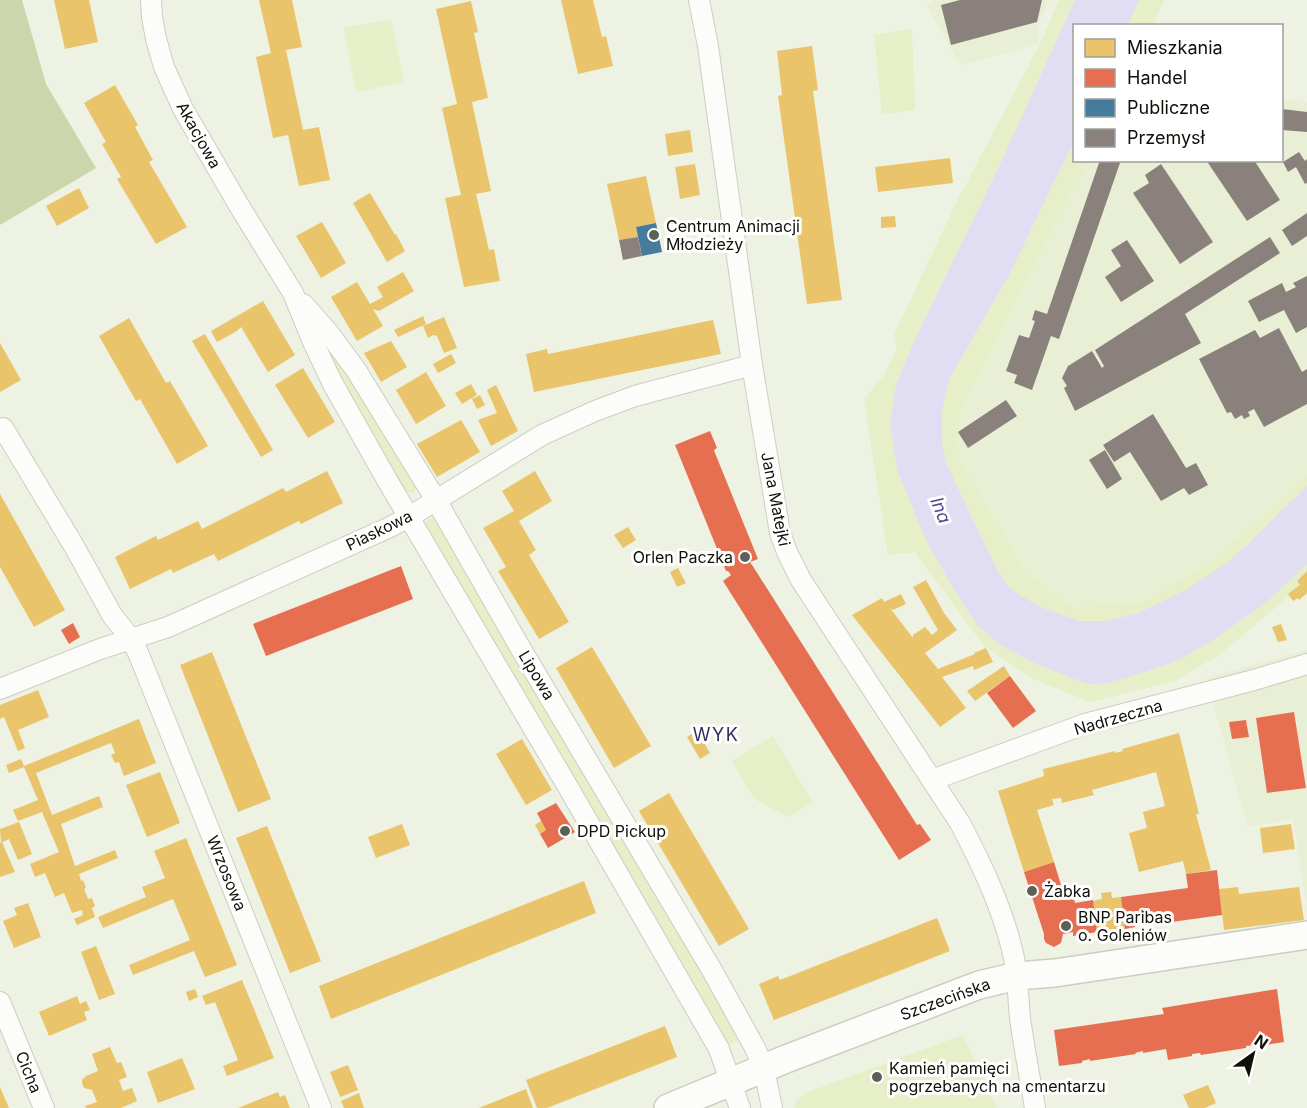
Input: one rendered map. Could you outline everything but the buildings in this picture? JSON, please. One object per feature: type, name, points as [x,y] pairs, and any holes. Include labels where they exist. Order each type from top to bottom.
[{"type":"street","name":"Akacjowa","points":[[151,0],[156,39],[164,67],[183,109],[272,260]]},
{"type":"street","name":"Jana Matejki","points":[[699,0],[708,46],[752,365],[780,533],[786,552],[809,594],[960,823],[982,865],[1014,957],[1020,1017],[1035,1108]]},
{"type":"street","name":"Lipowa","points":[[272,260],[293,293],[328,332],[356,370],[436,500],[756,1048],[764,1069],[772,1108]]},
{"type":"street","name":"Lipowa","points":[[293,293],[333,384],[719,1049],[740,1108]]},
{"type":"street","name":"Piaskowa","points":[[0,689],[100,649],[174,624],[388,528],[530,442],[595,411],[635,396],[752,365]]},
{"type":"street","name":"Wrzosowa","points":[[3,428],[74,546],[112,615],[131,639],[139,655],[321,1108]]},
{"type":"street","name":"Nadrzeczna","points":[[932,780],[1085,724],[1307,664]]},
{"type":"street","name":"Szczecińska","points":[[668,1108],[979,985],[1017,976],[1055,973],[1307,935]]},
{"type":"street","name":"Cicha","points":[[0,1002],[44,1108]]},
{"type":"shaded area","points":[[0,0],[22,0],[46,84],[96,168],[0,225]]},
{"type":"shaded area","points":[[936,0],[1049,0],[1038,25],[1039,44],[960,65],[926,4]]},
{"type":"shaded area","points":[[1059,0],[1164,0],[1153,24],[1073,24],[1073,162],[1087,162],[958,415],[959,457],[1025,571],[1073,607],[1142,602],[1209,563],[1284,499],[1307,474],[1307,581],[1219,655],[1175,681],[1090,702],[1031,678],[983,645],[915,552],[888,555],[864,399],[883,376],[897,348],[894,335],[955,205],[1039,46]]},
{"type":"shaded area","points":[[391,19],[404,82],[356,92],[344,28]]},
{"type":"shaded area","points":[[912,29],[915,110],[882,114],[874,35]]},
{"type":"shaded area","points":[[1283,99],[1307,102],[1307,474],[1284,499],[1209,563],[1142,602],[1073,607],[1025,571],[959,457],[958,415],[1087,162],[1283,162]]},
{"type":"shaded area","points":[[329,342],[417,486],[415,492],[404,491],[321,350],[323,344]]},
{"type":"shaded area","points":[[428,519],[439,520],[744,1038],[725,1047],[423,526]]},
{"type":"shaded area","points":[[1307,650],[1307,908],[1293,819],[1248,827],[1206,678]]},
{"type":"shaded area","points":[[773,736],[813,802],[789,817],[754,799],[732,761]]},
{"type":"shaded area","points":[[963,1035],[997,1108],[795,1108],[795,1102],[805,1093]]},
{"type":"water","name":"Ina","points":[[1075,0],[1139,0],[1128,24],[1073,24],[1073,143],[1009,275],[949,379],[942,411],[942,442],[946,463],[998,572],[1010,588],[1040,607],[1080,621],[1105,621],[1138,613],[1184,591],[1227,563],[1307,486],[1307,564],[1268,601],[1210,642],[1178,660],[1108,683],[1090,684],[1032,662],[1001,645],[978,626],[927,542],[897,470],[890,422],[896,385],[913,344],[1003,158]]},
{"type":"place","name":"Centrum Animacji Młodzieży","points":[[654,235]]},
{"type":"place","name":"Orlen Paczka","points":[[745,557]]},
{"type":"place","name":"DPD Pickup","points":[[565,831]]},
{"type":"place","name":"Żabka","points":[[1032,891]]},
{"type":"place","name":"BNP Paribas o. Goleniów","points":[[1066,926]]},
{"type":"place","name":"Kamień pamięci pogrzebanych na cmentarzu","points":[[877,1077]]},
{"type":"district","name":"WYK","points":[[716,734]]}]
